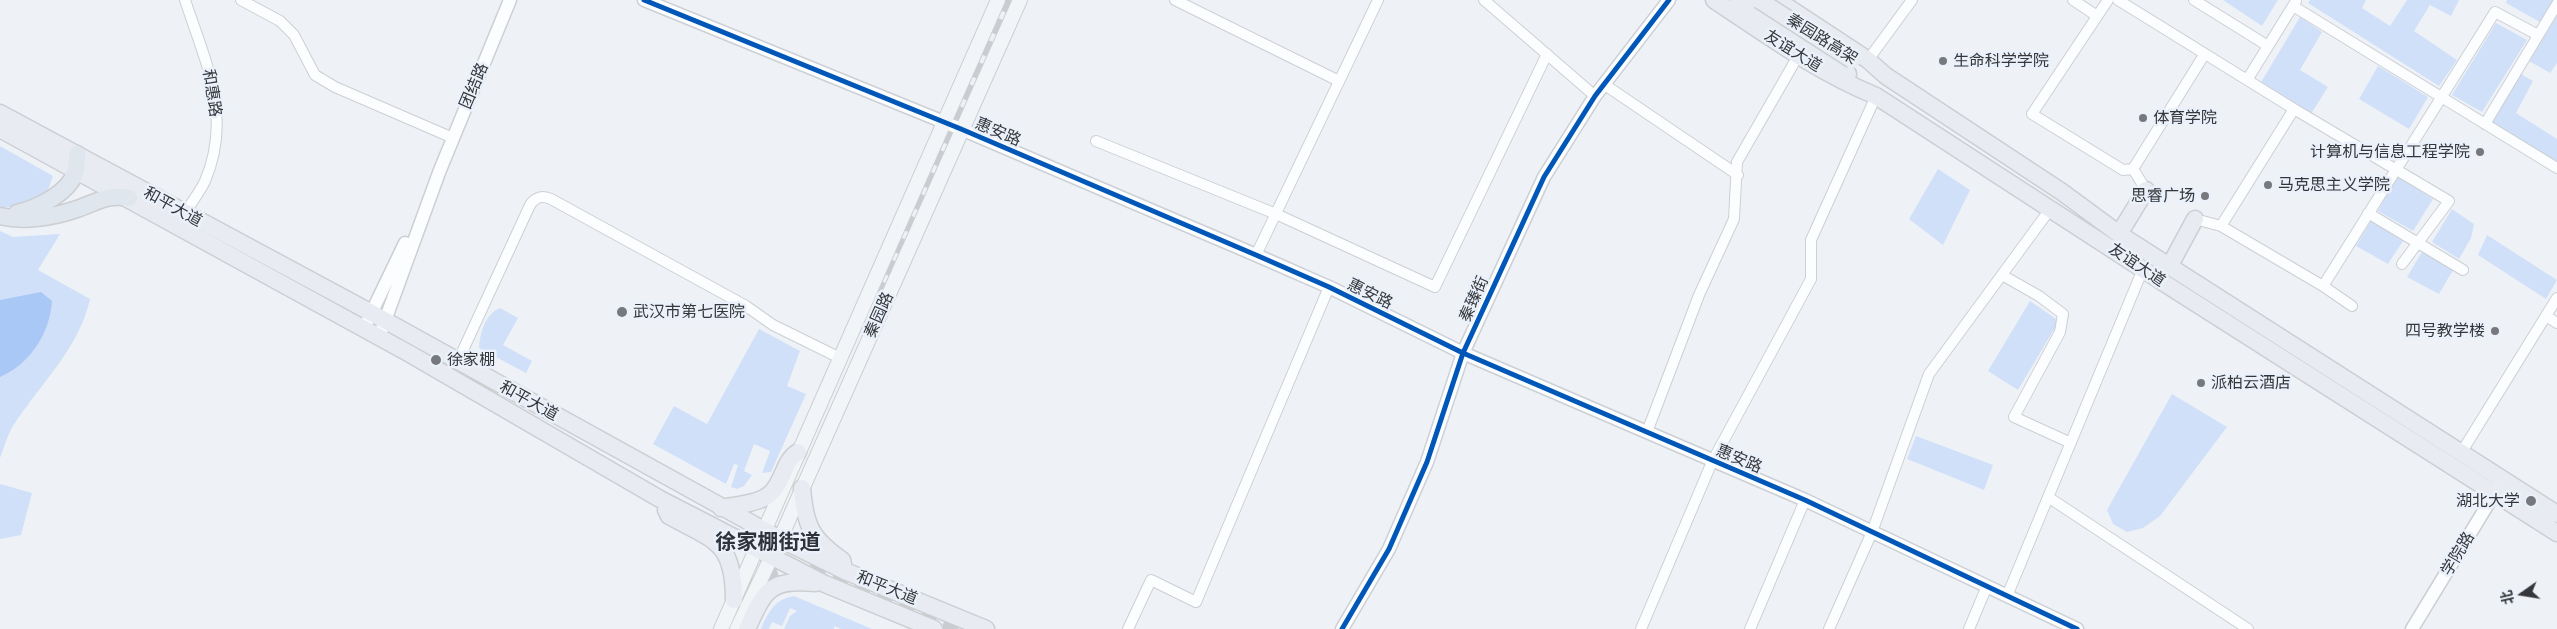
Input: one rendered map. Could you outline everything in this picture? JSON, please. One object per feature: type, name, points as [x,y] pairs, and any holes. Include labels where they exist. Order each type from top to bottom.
[{"type":"highway","points":[[0,215],[26,211],[49,200],[71,181],[77,162]]},
{"type":"highway","points":[[0,215],[17,219],[39,217],[71,211],[103,198],[121,196],[129,198]]},
{"type":"main road","name":"秦园路","points":[[721,629],[998,0]]},
{"type":"main road","name":"秦园路","points":[[737,629],[780,540],[1020,0]]},
{"type":"main road","name":"友谊大道","points":[[1714,0],[1798,56],[1846,84],[1876,96],[2143,269],[2498,487],[2557,514]]},
{"type":"main road","name":"秦园路高架","points":[[1738,0],[1848,66],[1886,76]]},
{"type":"main road","name":"秦园路高架","points":[[1759,0],[1848,66],[1876,96]]},
{"type":"main road","name":"友谊大道","points":[[1776,0],[1868,60],[1886,76],[2062,192],[2168,267],[2461,453],[2498,487],[2557,533]]},
{"type":"main road","name":"和平大道","points":[[0,113],[129,198],[379,337],[660,499],[825,584],[934,629]]},
{"type":"main road","name":"和平大道","points":[[0,129],[77,162],[185,213],[378,317],[780,540],[845,572],[986,629]]},
{"type":"main road","points":[[2119,234],[2146,190]]},
{"type":"main road","points":[[2168,267],[2194,220]]},
{"type":"main road","points":[[720,508],[756,501],[769,495],[790,456],[798,452]]},
{"type":"main road","points":[[802,488],[805,516],[812,532],[827,550],[842,560],[845,572]]},
{"type":"main road","points":[[660,499],[669,516],[716,542],[724,550],[733,575],[734,600]]},
{"type":"main road","points":[[747,629],[760,600],[772,588],[794,582],[825,584]]},
{"type":"street","name":"和惠路","points":[[185,213],[205,181],[215,141],[218,111],[205,55],[186,0]]},
{"type":"street","points":[[241,0],[280,21],[294,34],[315,74],[343,91],[453,138]]},
{"type":"street","name":"团结路","points":[[379,337],[378,317],[510,0]]},
{"type":"street","name":"惠安路","points":[[644,0],[961,130],[1329,287],[1464,354],[1647,432],[1712,462],[1805,500],[2077,629]]},
{"type":"street","points":[[1175,0],[1339,81]]},
{"type":"street","points":[[1256,255],[1378,0]]},
{"type":"street","points":[[1484,0],[1595,96]]},
{"type":"street","name":"秦臻街","points":[[1342,629],[1374,576],[1400,523],[1427,462],[1464,354],[1534,196],[1559,152],[1595,96],[1669,0]]},
{"type":"street","points":[[1868,60],[1912,0]]},
{"type":"street","points":[[2073,0],[2097,16]]},
{"type":"street","points":[[2108,0],[2032,114],[2123,170],[2133,169]]},
{"type":"street","points":[[2118,0],[2204,55],[2449,201],[2402,264]]},
{"type":"street","points":[[2194,0],[2268,46]]},
{"type":"street","points":[[2247,80],[2295,3],[2443,98],[2557,168]]},
{"type":"street","points":[[2485,124],[2557,4]]},
{"type":"street","points":[[2323,286],[2443,98],[2495,12],[2538,35]]},
{"type":"street","points":[[1096,141],[1276,214],[1434,287],[1547,54]]},
{"type":"street","points":[[2133,169],[2204,55]]},
{"type":"street","points":[[1647,432],[1698,295],[1734,220],[1738,175],[1737,162],[1798,56]]},
{"type":"street","points":[[1604,85],[1738,175]]},
{"type":"street","points":[[1641,629],[1712,462],[1811,278],[1811,240],[1876,96]]},
{"type":"street","points":[[2221,226],[2294,109]]},
{"type":"street","points":[[2133,169],[2146,190]]},
{"type":"street","points":[[458,361],[530,205],[536,199],[543,197],[552,198],[746,306],[773,326],[840,358]]},
{"type":"street","points":[[1829,629],[1872,532],[1929,374],[2051,208]]},
{"type":"street","points":[[2368,213],[2463,270]]},
{"type":"street","points":[[2194,220],[2221,226],[2323,286],[2352,306]]},
{"type":"street","points":[[2007,596],[2143,269]]},
{"type":"street","points":[[2002,275],[2039,296],[2063,314],[2060,332],[2014,417],[2071,443]]},
{"type":"street","points":[[1128,629],[1151,580],[1196,602],[1329,287]]},
{"type":"street","points":[[2461,453],[2557,298]]},
{"type":"street","points":[[2546,316],[2557,323]]},
{"type":"street","name":"团结路","points":[[363,329],[378,317]]},
{"type":"street","name":"学院路","points":[[2412,629],[2498,487]]},
{"type":"street","points":[[2048,497],[2248,629]]},
{"type":"street","points":[[1750,629],[1805,500]]},
{"type":"street","points":[[1968,629],[1987,586]]},
{"type":"shaded area","points":[[2223,0],[2278,0],[2262,26]]},
{"type":"shaded area","points":[[2310,0],[2366,0],[2362,8],[2390,26],[2407,0],[2459,0],[2451,16],[2430,5],[2414,31],[2457,60],[2439,86],[2308,3]]},
{"type":"shaded area","points":[[2507,0],[2554,0],[2540,22],[2506,3]]},
{"type":"shaded area","points":[[2557,16],[2557,63],[2550,73],[2529,61]]},
{"type":"shaded area","points":[[2300,17],[2322,32],[2300,70],[2328,87],[2311,114],[2260,84]]},
{"type":"shaded area","points":[[2496,23],[2527,40],[2482,112],[2452,95]]},
{"type":"shaded area","points":[[2378,66],[2428,97],[2409,129],[2359,99]]},
{"type":"shaded area","points":[[2521,74],[2533,81],[2516,113],[2557,139],[2557,162],[2492,122]]},
{"type":"shaded area","points":[[0,146],[53,176],[48,189],[38,199],[12,207],[0,207]]},
{"type":"shaded area","points":[[1938,169],[1970,190],[1943,245],[1909,219]]},
{"type":"shaded area","points":[[2397,176],[2433,199],[2413,231],[2378,211]]},
{"type":"shaded area","points":[[2452,209],[2474,224],[2471,238],[2459,259],[2432,242]]},
{"type":"shaded area","points":[[2371,221],[2403,241],[2388,264],[2356,246]]},
{"type":"shaded area","points":[[0,231],[13,237],[60,234],[38,270],[90,299],[85,317],[68,350],[13,426],[0,458]]},
{"type":"shaded area","points":[[2487,235],[2557,280],[2546,299],[2478,255]]},
{"type":"shaded area","points":[[2422,252],[2453,270],[2439,294],[2407,277]]},
{"type":"shaded area","points":[[2030,301],[2059,321],[2018,390],[1988,371]]},
{"type":"shaded area","points":[[500,308],[518,318],[503,345],[532,361],[526,373],[479,348],[487,319]]},
{"type":"shaded area","points":[[759,329],[800,351],[787,386],[806,394],[771,472],[762,473],[770,451],[754,444],[744,471],[752,475],[744,486],[737,489],[731,487],[738,465],[734,464],[726,484],[653,444],[674,406],[707,424]]},
{"type":"shaded area","points":[[2172,394],[2227,427],[2160,516],[2143,528],[2127,532],[2113,524],[2107,510]]},
{"type":"shaded area","points":[[1916,436],[1993,465],[1984,490],[1907,459]]},
{"type":"shaded area","points":[[0,484],[32,493],[21,535],[0,539]]},
{"type":"shaded area","points":[[794,596],[872,629],[841,629],[834,626],[834,629],[784,629],[790,616],[797,611],[790,608],[782,626],[772,622],[769,629],[761,629],[766,617],[777,603]]},
{"type":"water","points":[[41,292],[52,301],[43,336],[29,356],[11,371],[0,377],[0,300]]},
{"type":"tunnel","points":[[875,296],[1010,0]]},
{"type":"tunnel","points":[[731,615],[750,590],[762,582],[788,572],[802,571],[833,575],[959,629]]},
{"type":"cycle path","points":[[644,0],[961,129],[1329,287],[1463,353],[1805,500],[2077,629]]},
{"type":"cycle path","points":[[1342,629],[1389,549],[1427,462],[1463,353],[1544,177],[1595,96],[1669,0]]},
{"type":"place","name":"生命科学学院","points":[[1943,61]]},
{"type":"place","name":"体育学院","points":[[2143,118]]},
{"type":"place","name":"计算机与信息工程学院","points":[[2480,152]]},
{"type":"place","name":"马克思主义学院","points":[[2268,185]]},
{"type":"place","name":"思睿广场","points":[[2205,196]]},
{"type":"place","name":"武汉市第七医院","points":[[622,312]]},
{"type":"place","name":"四号教学楼","points":[[2495,331]]},
{"type":"place","name":"徐家棚","points":[[436,360]]},
{"type":"place","name":"派柏云酒店","points":[[2201,383]]},
{"type":"place","name":"湖北大学","points":[[2531,501]]},
{"type":"district","name":"徐家棚街道","points":[[768,543]]}]
